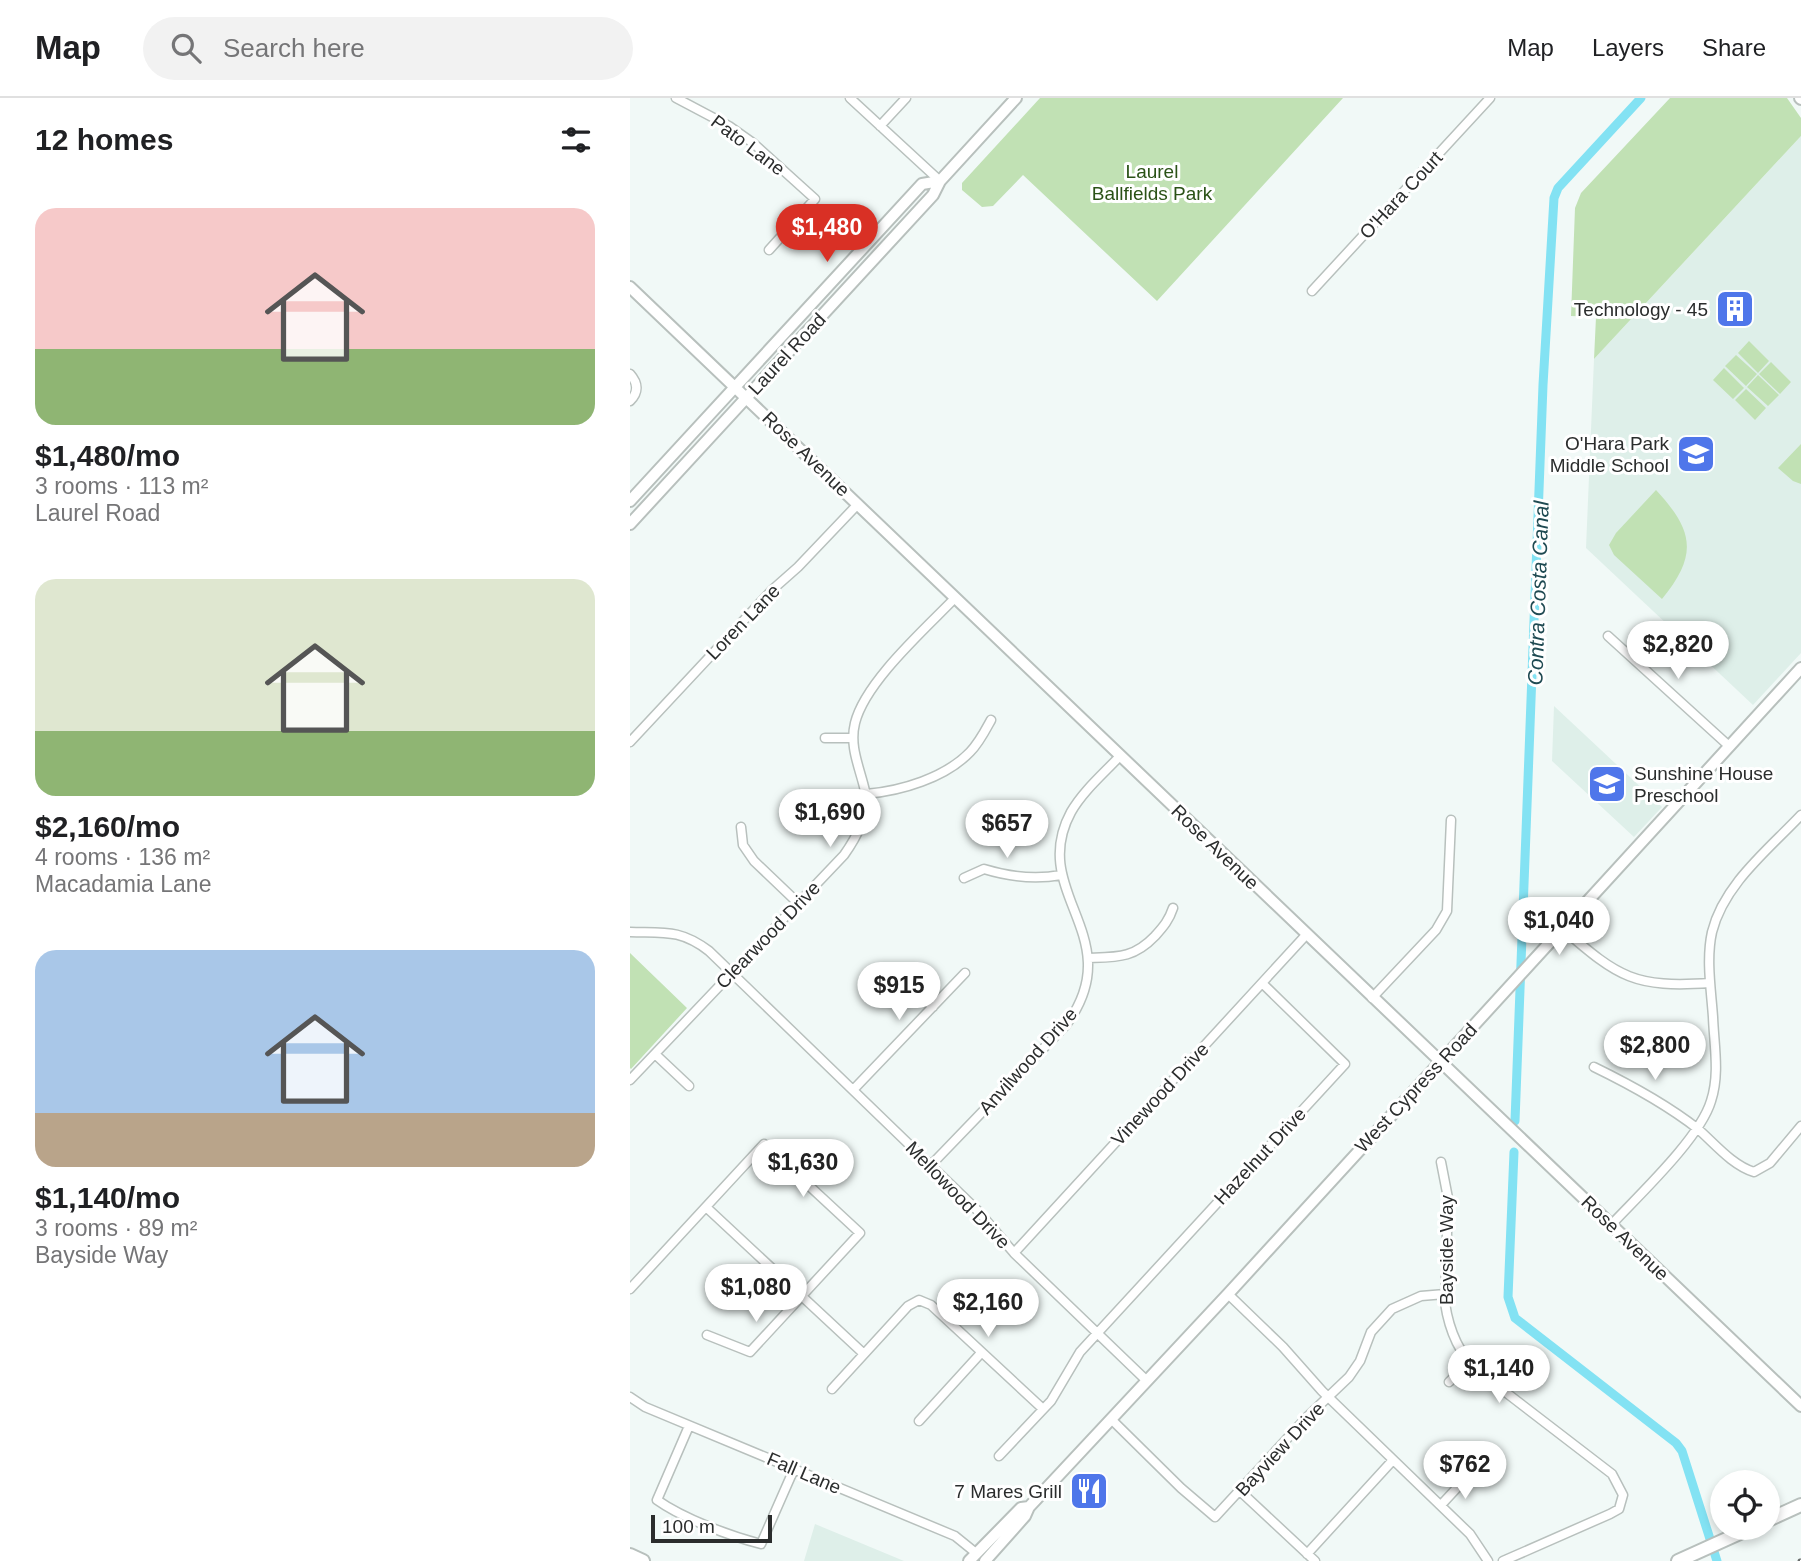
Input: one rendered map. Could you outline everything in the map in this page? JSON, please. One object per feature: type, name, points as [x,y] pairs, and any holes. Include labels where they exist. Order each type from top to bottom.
[{"type":"main road","points":[[1780,1515],[1801,1505]]},
{"type":"main road","points":[[1678,1561],[1724,1540]]},
{"type":"main road","points":[[630,1555],[643,1561]]},
{"type":"street","name":"Pato Lane","points":[[676,98],[729,126],[815,199],[769,250]]},
{"type":"street","points":[[850,98],[940,181]]},
{"type":"street","points":[[880,126],[906,98]]},
{"type":"street","name":"Laurel Road","points":[[630,524],[933,195],[940,181],[1016,98]]},
{"type":"street","name":"O'Hara Court","points":[[1312,291],[1490,98]]},
{"type":"street","name":"Laurel Road","points":[[630,501],[922,184],[940,181]]},
{"type":"street","name":"Rose Avenue","points":[[630,287],[1801,1406]]},
{"type":"street","points":[[630,374],[636,381],[637,390],[630,401]]},
{"type":"street","name":"Loren Lane","points":[[630,742],[765,598],[858,504]]},
{"type":"street","name":"Clearwood Drive","points":[[630,1080],[854,842],[862,823],[866,794],[855,758],[853,738],[861,703],[873,684],[955,598]]},
{"type":"street","points":[[1608,636],[1728,746]]},
{"type":"street","name":"West Cypress Road","points":[[977,1558],[1021,1508],[1029,1507],[1228,1294],[1801,668]]},
{"type":"street","points":[[866,794],[896,790],[951,767],[972,751],[991,720]]},
{"type":"street","points":[[825,738],[853,738]]},
{"type":"street","name":"Anvilwood Drive","points":[[932,1166],[1070,1018],[1083,998],[1087,984],[1088,958],[1083,931],[1065,891],[1061,875],[1061,838],[1070,814],[1083,795],[1120,756]]},
{"type":"street","points":[[1612,1225],[1697,1129],[1710,1104],[1716,1072],[1710,983],[1712,934],[1726,898],[1801,815]]},
{"type":"street","points":[[1372,998],[1436,930],[1447,911],[1451,820]]},
{"type":"street","points":[[741,827],[743,845],[754,861],[798,903]]},
{"type":"street","points":[[964,878],[984,869],[1033,878],[1061,875]]},
{"type":"street","points":[[1088,958],[1125,956],[1144,947],[1170,920],[1172,908]]},
{"type":"street","points":[[1563,929],[1597,959],[1624,975],[1660,985],[1710,983]]},
{"type":"street","name":"Mellowood Drive","points":[[630,932],[662,931],[681,934],[696,941],[932,1166],[979,1212],[1014,1253],[1147,1381]]},
{"type":"street","name":"Vinewood Drive","points":[[1014,1253],[1306,935]]},
{"type":"street","points":[[893,969],[933,1007]]},
{"type":"street","points":[[853,1090],[965,974]]},
{"type":"street","name":"Hazelnut Drive","points":[[1097,1333],[1345,1064],[1262,983]]},
{"type":"street","points":[[655,1054],[690,1086]]},
{"type":"street","points":[[1594,1067],[1650,1096],[1697,1129],[1738,1164],[1754,1172],[1770,1163],[1801,1126]]},
{"type":"street","points":[[630,1289],[764,1144],[860,1233],[750,1352],[707,1335]]},
{"type":"street","name":"Bayside Way","points":[[1441,1162],[1448,1198],[1445,1294],[1450,1328],[1469,1363],[1612,1474],[1623,1495],[1619,1508],[1610,1514],[1503,1561]]},
{"type":"street","points":[[706,1207],[864,1354]]},
{"type":"street","points":[[1228,1294],[1283,1347],[1328,1397],[1470,1534],[1488,1561]]},
{"type":"street","name":"Bayview Drive","points":[[1111,1419],[1213,1517],[1349,1377],[1360,1361],[1371,1332],[1392,1309],[1420,1296],[1445,1294]]},
{"type":"street","points":[[832,1389],[908,1306],[919,1300],[931,1306],[1043,1409]]},
{"type":"street","points":[[999,1456],[1060,1388],[1080,1352],[1097,1333]]},
{"type":"street","points":[[919,1421],[981,1353]]},
{"type":"street","points":[[1449,1382],[1469,1363]]},
{"type":"street","name":"Fall Lane","points":[[630,1397],[645,1407],[689,1426],[955,1536],[977,1558]]},
{"type":"street","points":[[689,1426],[657,1500],[712,1527],[761,1545],[794,1469]]},
{"type":"street","points":[[1307,1554],[1393,1460]]},
{"type":"street","points":[[1441,1505],[1467,1477]]},
{"type":"street","points":[[1240,1491],[1315,1561]]},
{"type":"shaded area","name":"O'Hara Park Middle School","points":[[1801,136],[1801,653],[1753,705],[1586,548],[1594,359]]},
{"type":"shaded area","name":"Sunshine House Preschool","points":[[1554,706],[1662,807],[1634,837],[1552,761]]},
{"type":"shaded area","points":[[815,1524],[904,1561],[804,1561]]},
{"type":"green space","name":"Laurel Ballfields Park","points":[[1040,98],[1343,98],[1157,301],[1023,175],[993,206],[982,207],[962,190],[962,183]]},
{"type":"green space","points":[[1670,98],[1787,98],[1801,118],[1801,136],[1594,359],[1596,317],[1571,316],[1575,208],[1581,193]]},
{"type":"green space","points":[[1749,341],[1769,361],[1758,373],[1738,353]]},
{"type":"green space","points":[[1736,355],[1757,374],[1746,386],[1725,366]]},
{"type":"green space","points":[[1771,362],[1791,382],[1780,394],[1759,374]]},
{"type":"green space","points":[[1724,368],[1744,388],[1733,399],[1713,380]]},
{"type":"green space","points":[[1758,375],[1779,395],[1768,406],[1747,387]]},
{"type":"green space","points":[[1746,389],[1766,408],[1755,420],[1735,400]]},
{"type":"green space","points":[[1801,444],[1801,484],[1793,481],[1778,468]]},
{"type":"green space","points":[[1656,490],[1678,518],[1687,543],[1682,569],[1662,599],[1614,555],[1609,545],[1616,533]]},
{"type":"green space","points":[[630,953],[687,1008],[631,1069],[630,1068]]},
{"type":"waterway","name":"Contra Costa Canal","points":[[1515,1121],[1543,385],[1554,198],[1558,188],[1641,98]]},
{"type":"waterway","name":"Contra Costa Canal","points":[[1514,1152],[1508,1297],[1515,1318],[1676,1443],[1682,1451],[1717,1561]]},
{"type":"place","name":"Technology - 45","points":[[1735,309]]},
{"type":"place","name":"O'Hara Park Middle School","points":[[1696,454]]},
{"type":"place","name":"Sunshine House Preschool","points":[[1607,784]]},
{"type":"place","name":"7 Mares Grill","points":[[1089,1491]]}]
